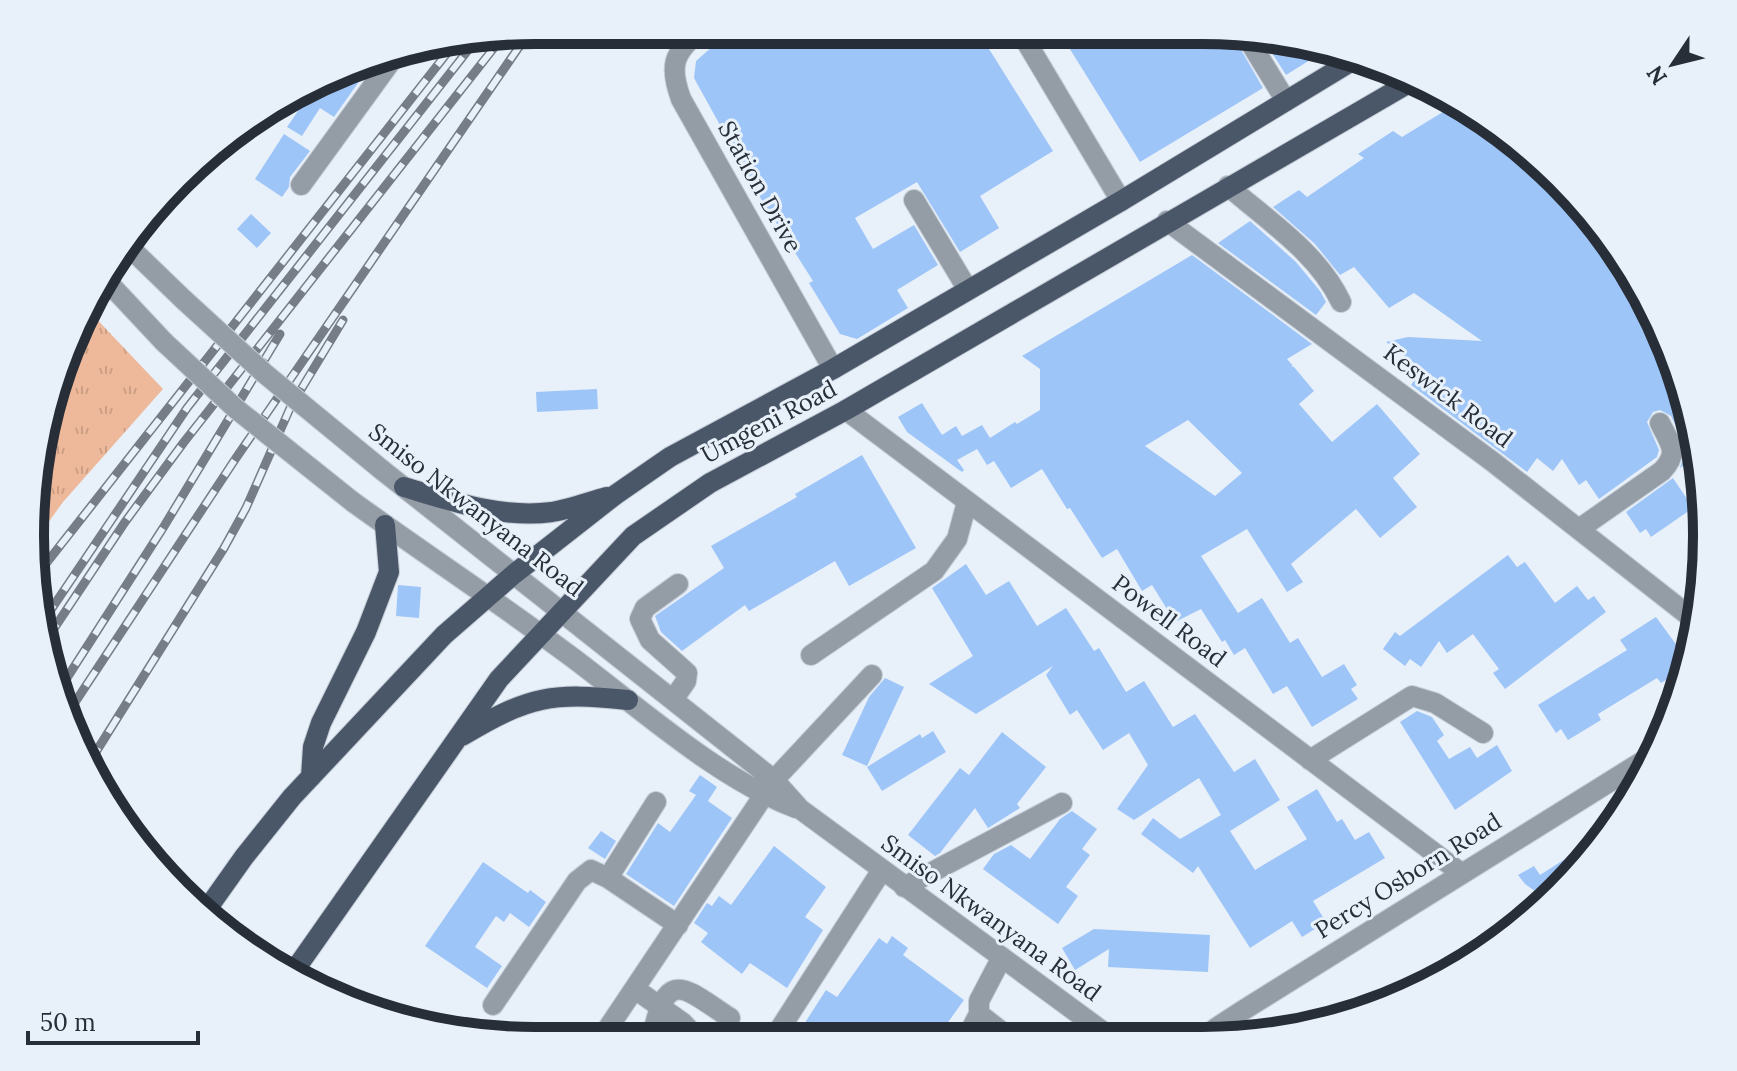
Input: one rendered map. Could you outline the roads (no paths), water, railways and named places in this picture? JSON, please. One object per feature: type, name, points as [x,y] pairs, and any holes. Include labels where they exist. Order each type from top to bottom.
[{"type":"main road","name":"Umgeni Road","points":[[210,904],[244,857],[311,777],[444,635],[514,574],[615,495],[670,457],[833,369],[1121,201],[1344,66]]},
{"type":"main road","name":"Umgeni Road","points":[[298,965],[499,679],[633,536],[673,507],[746,463],[846,410],[1402,87]]},
{"type":"main road","points":[[404,487],[465,505],[511,513],[552,512],[615,495]]},
{"type":"main road","points":[[311,777],[313,747],[321,723],[366,632],[389,572],[385,525]]},
{"type":"main road","points":[[453,742],[511,709],[542,698],[576,694],[628,700]]},
{"type":"street","name":"Station Drive","points":[[686,44],[673,65],[674,82],[681,99],[833,369]]},
{"type":"street","points":[[1028,44],[1121,201]]},
{"type":"street","points":[[1253,47],[1286,101]]},
{"type":"street","points":[[301,185],[386,67]]},
{"type":"street","points":[[1228,186],[1313,259],[1334,286],[1341,302]]},
{"type":"street","points":[[914,200],[968,290]]},
{"type":"street","name":"Keswick Road","points":[[1167,221],[1493,462],[1687,614]]},
{"type":"street","name":"Smiso Nkwanyana Road","points":[[134,252],[264,373],[673,700],[769,788]]},
{"type":"street","name":"Smiso Nkwanyana Road","points":[[112,287],[164,342],[235,408],[353,502],[628,700],[800,809],[1097,1027]]},
{"type":"street","name":"Powell Road","points":[[846,410],[1461,873]]},
{"type":"street","points":[[1579,529],[1672,461],[1673,451],[1660,423]]},
{"type":"street","points":[[811,655],[934,571],[957,539],[967,502]]},
{"type":"street","points":[[673,700],[686,681],[687,673],[650,640],[640,619],[645,608],[678,584]]},
{"type":"street","points":[[609,1027],[769,788],[872,675]]},
{"type":"street","points":[[1310,760],[1412,696],[1435,703],[1483,733]]},
{"type":"street","name":"Percy Osborn Road","points":[[1218,1026],[1635,766]]},
{"type":"street","points":[[608,878],[656,802]]},
{"type":"street","points":[[904,887],[1062,803]]},
{"type":"street","points":[[493,1005],[584,873],[591,870],[608,878],[678,925]]},
{"type":"street","points":[[787,1027],[882,870]]},
{"type":"street","points":[[972,1027],[979,1014],[979,1001],[1002,957]]},
{"type":"street","points":[[657,1027],[660,1006],[669,993],[678,988],[687,989],[730,1018]]},
{"type":"street","points":[[635,989],[687,1027]]},
{"type":"street","points":[[979,1014],[996,1027]]},
{"type":"railway","points":[[74,704],[236,458],[521,44]]},
{"type":"railway","points":[[53,630],[125,522],[184,442],[496,46]]},
{"type":"railway","points":[[50,611],[187,408],[470,48]]},
{"type":"railway","points":[[45,565],[448,52]]},
{"type":"railway","points":[[95,753],[224,548],[246,508],[291,406],[343,320]]},
{"type":"railway","points":[[66,679],[163,528],[280,334]]}]
